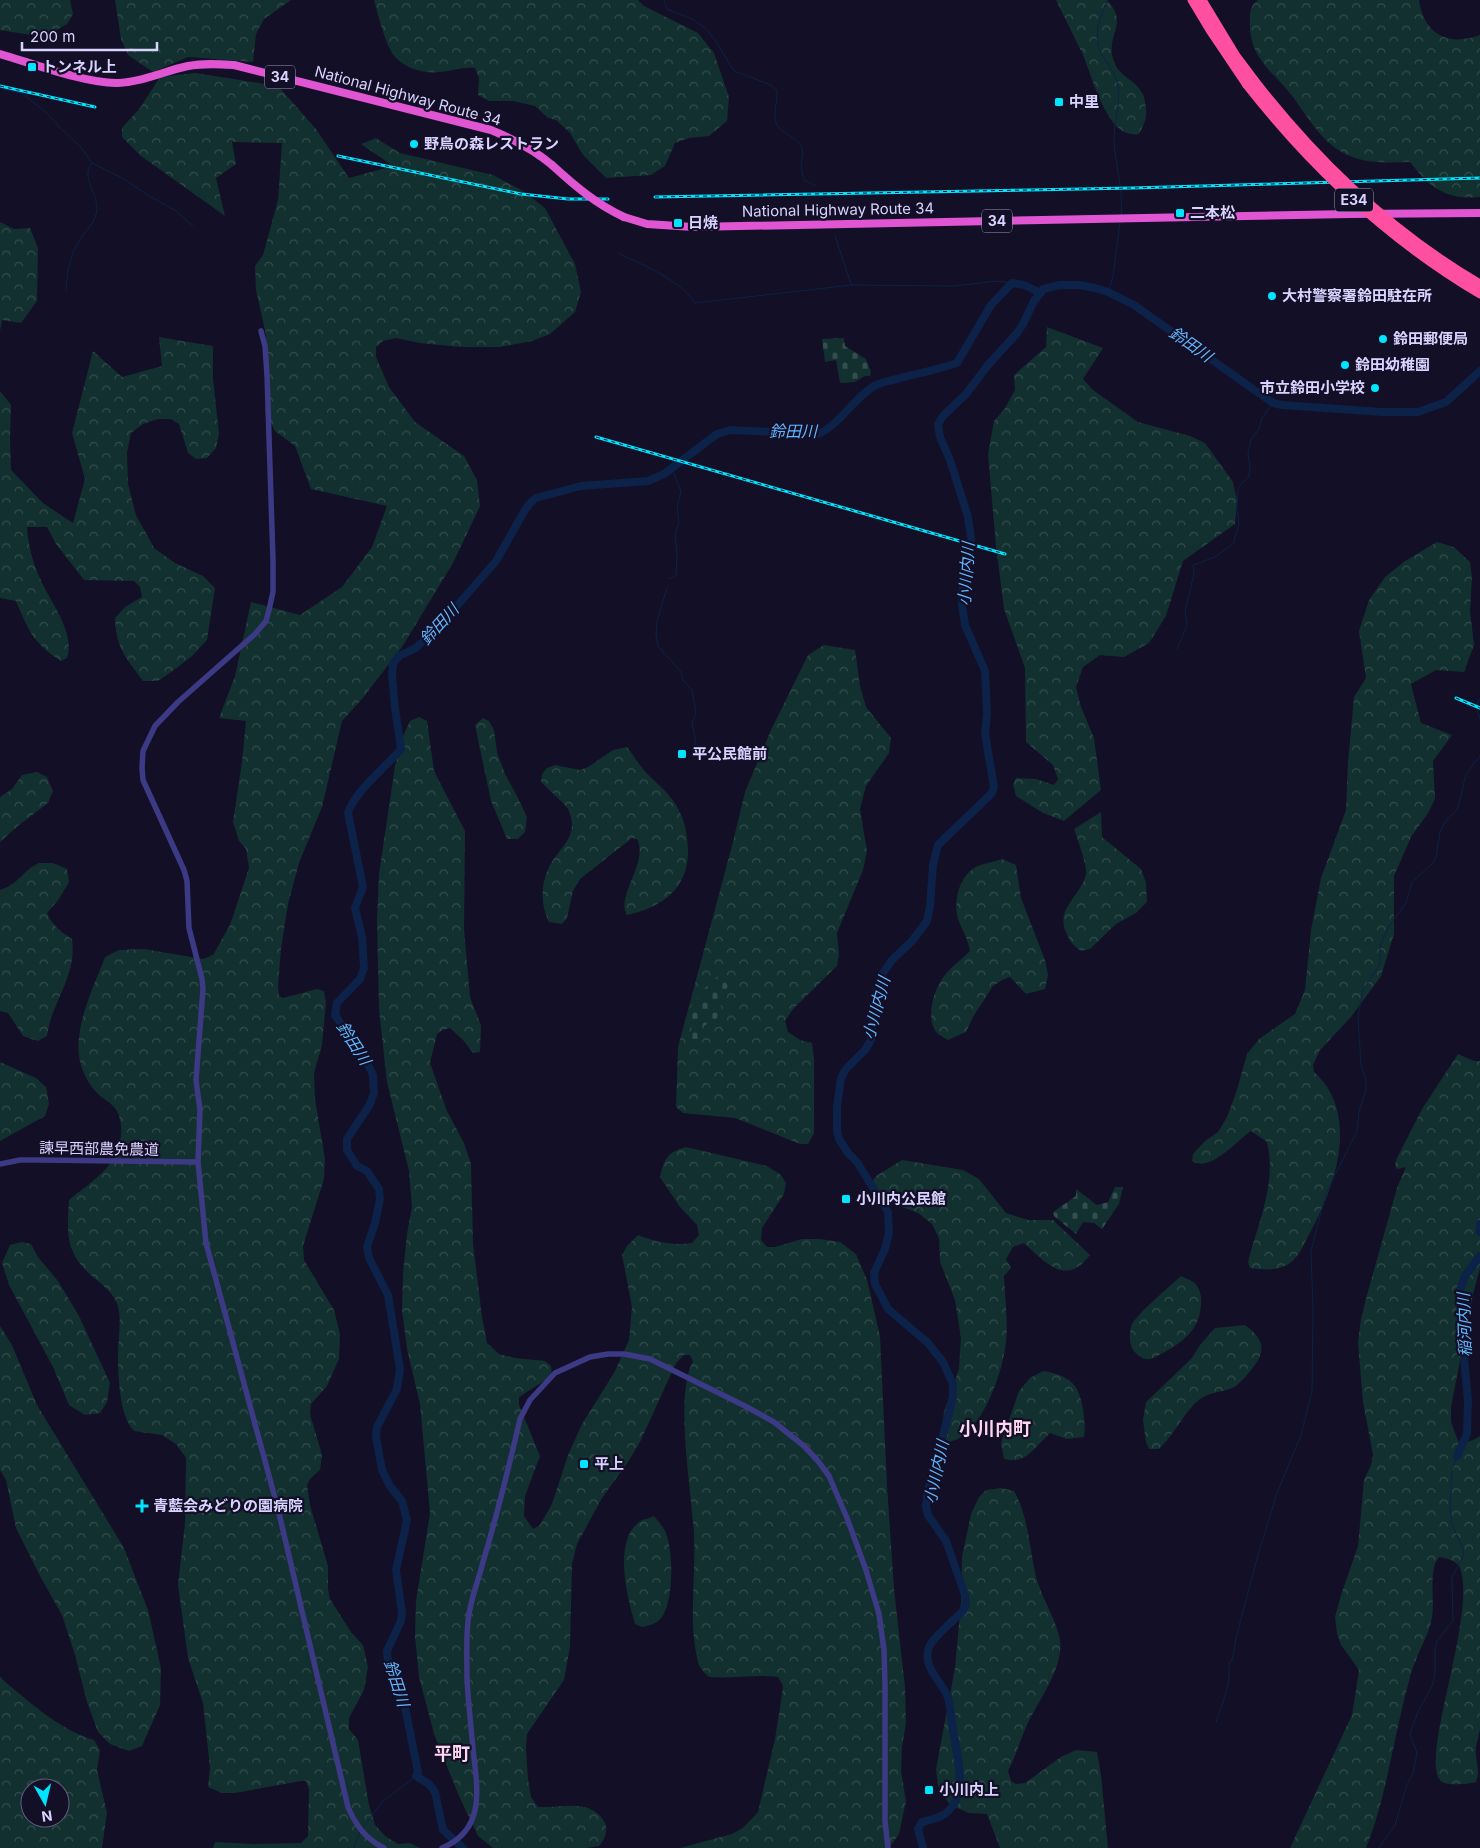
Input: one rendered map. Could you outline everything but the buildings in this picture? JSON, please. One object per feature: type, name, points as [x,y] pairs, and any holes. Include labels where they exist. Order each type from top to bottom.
[{"type":"highway","name":"E34","points":[[1192,0],[1210,30],[1251,82],[1289,136],[1345,193],[1383,226],[1422,256],[1480,294]]},
{"type":"highway","name":"E34","points":[[1202,0],[1251,82],[1288,123],[1351,187],[1388,220],[1426,249],[1480,284]]},
{"type":"highway","name":"National Highway Route 34","points":[[0,54],[86,79],[116,83],[139,81],[189,66],[209,63],[234,65],[490,130],[518,141],[540,154],[580,191],[605,209],[647,224],[690,227],[1480,213]]},
{"type":"street","points":[[261,331],[265,346],[267,375],[272,602],[266,621],[255,634],[178,702],[155,726],[143,751],[142,768],[143,780],[184,870],[187,881],[188,917],[202,979],[203,989],[196,1080],[200,1110],[198,1162],[206,1243],[278,1509],[344,1794],[351,1815],[361,1831],[370,1840],[384,1848]]},
{"type":"street","name":"諫早西部農免農道","points":[[0,1164],[20,1160],[198,1162]]},
{"type":"street","points":[[442,1848],[461,1836],[472,1820],[478,1792],[468,1682],[468,1620],[472,1598],[483,1563],[520,1419],[530,1400],[555,1373],[590,1357],[624,1354],[650,1359],[774,1422],[804,1446],[829,1476],[847,1518],[879,1614],[884,1650],[885,1821],[888,1848]]},
{"type":"green space","points":[[0,0],[70,0],[73,14],[67,24],[55,31],[31,35],[0,30]]},
{"type":"green space","points":[[115,0],[291,0],[264,19],[256,34],[253,62],[188,57],[153,72],[128,55],[121,39]]},
{"type":"green space","points":[[374,0],[638,0],[644,6],[698,33],[714,53],[729,97],[727,121],[709,136],[689,138],[675,143],[665,166],[651,175],[606,178],[583,155],[570,133],[556,120],[548,118],[535,106],[513,101],[489,101],[478,95],[479,78],[475,68],[428,72],[411,68],[400,62],[389,47]]},
{"type":"green space","points":[[1056,0],[1107,0],[1113,8],[1117,21],[1112,46],[1114,62],[1121,73],[1139,88],[1145,100],[1146,118],[1139,134],[1129,134],[1123,131],[1109,117],[1096,91],[1083,55]]},
{"type":"green space","points":[[1258,0],[1419,0],[1426,22],[1439,35],[1458,39],[1480,35],[1480,197],[1458,196],[1440,190],[1425,179],[1410,162],[1383,162],[1356,158],[1340,151],[1326,140],[1258,56],[1251,35],[1250,13]]},
{"type":"green space","points":[[195,73],[278,86],[316,129],[349,178],[393,166],[361,144],[376,138],[400,153],[493,175],[523,191],[545,208],[575,264],[581,292],[575,312],[550,334],[532,341],[500,347],[460,347],[420,343],[396,338],[383,341],[376,347],[376,357],[389,387],[415,422],[464,456],[477,480],[480,506],[453,563],[402,647],[362,699],[342,721],[322,807],[299,863],[288,904],[281,949],[279,996],[283,998],[317,989],[324,991],[326,1002],[322,1045],[314,1073],[315,1099],[325,1159],[324,1179],[303,1246],[304,1260],[334,1310],[340,1334],[339,1359],[327,1386],[311,1404],[310,1414],[322,1455],[320,1470],[310,1479],[307,1485],[310,1505],[328,1566],[330,1599],[351,1632],[363,1645],[368,1667],[364,1690],[349,1718],[349,1729],[358,1740],[369,1805],[375,1825],[385,1836],[398,1844],[410,1843],[420,1848],[213,1848],[215,1842],[254,1844],[301,1843],[308,1836],[309,1790],[306,1781],[235,1793],[222,1793],[208,1787],[210,1768],[203,1703],[188,1658],[178,1585],[185,1523],[186,1458],[176,1444],[162,1435],[134,1431],[129,1424],[122,1405],[119,1383],[120,1320],[118,1307],[111,1294],[77,1259],[72,1251],[68,1232],[69,1200],[106,1169],[118,1150],[121,1138],[121,1125],[117,1112],[109,1102],[92,1088],[79,1056],[80,1031],[83,1018],[105,957],[119,950],[144,949],[203,959],[213,955],[230,925],[249,868],[246,849],[239,841],[233,822],[246,721],[219,718],[235,676],[251,602],[300,615],[342,587],[372,547],[387,506],[311,489],[295,446],[275,431],[265,411],[267,379],[266,335],[256,290],[255,266],[263,255],[278,200],[282,143],[232,142],[236,164],[216,178],[225,216],[141,156],[122,137],[122,128],[140,108],[160,77]]},
{"type":"green space","points":[[0,222],[14,229],[30,228],[38,248],[37,301],[21,323],[2,320],[0,331]]},
{"type":"green space","points":[[1047,327],[1103,348],[1083,379],[1093,390],[1138,422],[1190,436],[1205,443],[1233,482],[1237,500],[1235,524],[1183,561],[1166,616],[1149,643],[1124,657],[1100,655],[1083,667],[1076,687],[1081,707],[1094,738],[1101,790],[1064,821],[1043,813],[1016,796],[1013,784],[1016,778],[1036,779],[1054,785],[1058,779],[1053,765],[1026,742],[1025,668],[1004,609],[988,454],[994,421],[1004,410],[1015,390],[1014,375],[1046,347]]},
{"type":"green space","points":[[159,337],[213,346],[213,378],[219,434],[216,448],[207,458],[196,459],[188,453],[179,424],[171,419],[158,419],[143,424],[131,433],[127,453],[128,484],[136,515],[154,548],[175,563],[203,576],[215,588],[207,640],[191,657],[158,681],[143,681],[123,652],[117,638],[115,618],[125,607],[142,597],[140,587],[134,581],[84,580],[56,544],[47,527],[27,527],[28,539],[32,558],[43,585],[60,616],[68,637],[69,648],[67,658],[61,661],[37,642],[28,628],[16,601],[0,598],[0,391],[11,405],[11,470],[43,503],[73,523],[85,479],[72,433],[93,351],[122,377],[162,366]]},
{"type":"green space","points":[[844,338],[845,346],[866,359],[871,372],[870,376],[865,376],[855,382],[840,383],[836,360],[825,362],[822,339]]},
{"type":"green space","points":[[1437,542],[1454,547],[1470,562],[1472,577],[1470,611],[1474,645],[1464,672],[1436,670],[1411,684],[1421,723],[1452,735],[1433,761],[1435,799],[1428,813],[1411,837],[1394,876],[1394,934],[1381,976],[1351,1017],[1320,1050],[1313,1065],[1314,1072],[1328,1089],[1336,1108],[1340,1128],[1339,1150],[1328,1193],[1311,1231],[1294,1260],[1286,1266],[1276,1269],[1250,1268],[1248,1262],[1268,1188],[1270,1173],[1267,1142],[1251,1131],[1223,1154],[1207,1163],[1199,1164],[1192,1161],[1193,1154],[1205,1141],[1218,1132],[1227,1117],[1247,1054],[1259,1039],[1295,1014],[1305,990],[1311,930],[1321,878],[1346,810],[1354,697],[1366,678],[1359,631],[1369,600],[1385,577],[1405,561]]},
{"type":"green space","points":[[824,645],[855,650],[860,686],[866,707],[891,738],[889,753],[866,786],[860,809],[867,851],[863,870],[837,933],[839,954],[837,966],[794,1008],[785,1021],[788,1032],[800,1040],[812,1043],[814,1058],[814,1133],[808,1144],[800,1144],[735,1118],[683,1113],[676,1107],[678,1047],[745,792],[771,730],[808,655]]},
{"type":"green space","points":[[419,717],[427,721],[434,771],[465,831],[464,929],[470,997],[481,1025],[480,1052],[473,1053],[450,1028],[437,1034],[430,1063],[447,1111],[464,1143],[471,1164],[473,1243],[487,1343],[499,1354],[515,1358],[545,1361],[551,1366],[552,1376],[519,1397],[519,1405],[540,1456],[525,1496],[524,1516],[533,1529],[540,1525],[552,1504],[568,1455],[582,1424],[614,1373],[629,1340],[632,1307],[622,1255],[627,1246],[638,1235],[671,1244],[678,1244],[692,1243],[699,1235],[697,1225],[680,1207],[660,1177],[665,1160],[675,1151],[686,1147],[767,1166],[781,1175],[786,1183],[784,1194],[762,1228],[761,1240],[767,1247],[775,1247],[802,1239],[820,1239],[840,1242],[856,1254],[867,1280],[880,1336],[887,1485],[894,1589],[905,1687],[906,1723],[901,1771],[906,1801],[899,1834],[889,1848],[680,1848],[732,1834],[743,1828],[758,1812],[775,1739],[783,1686],[778,1677],[709,1677],[702,1670],[699,1663],[693,1632],[694,1535],[684,1421],[688,1377],[693,1361],[690,1355],[684,1355],[676,1363],[640,1442],[602,1498],[577,1544],[572,1564],[570,1647],[564,1680],[527,1734],[528,1779],[531,1797],[538,1807],[574,1806],[591,1809],[604,1821],[606,1834],[603,1840],[599,1846],[587,1848],[493,1848],[478,1836],[459,1796],[434,1734],[419,1677],[415,1636],[416,1601],[430,1513],[420,1404],[407,1349],[402,1310],[403,1273],[412,1207],[409,1171],[387,1082],[379,1010],[377,920],[379,874],[395,766],[403,736],[410,721]]},
{"type":"green space","points":[[483,718],[489,721],[494,730],[497,752],[505,774],[527,817],[525,832],[518,839],[507,839],[491,801],[475,725]]},
{"type":"green space","points":[[627,747],[643,769],[673,800],[682,816],[688,849],[684,875],[679,885],[662,901],[652,907],[627,915],[624,908],[625,899],[639,858],[640,848],[637,839],[632,838],[580,879],[573,891],[567,918],[562,924],[549,922],[544,907],[544,883],[549,867],[569,837],[572,825],[568,809],[541,782],[542,774],[547,768],[555,765],[580,770],[588,767],[613,750]]},
{"type":"green space","points":[[37,772],[47,777],[53,791],[48,803],[0,842],[0,797],[12,789],[22,775]]},
{"type":"green space","points":[[1101,812],[1102,837],[1141,869],[1146,883],[1147,902],[1136,913],[1116,924],[1090,949],[1081,951],[1070,940],[1063,922],[1067,908],[1086,874],[1084,859],[1074,829]]},
{"type":"green space","points":[[1002,859],[1016,865],[1021,898],[1045,960],[1048,975],[1045,989],[1026,994],[1010,977],[1002,980],[993,986],[973,1017],[966,1032],[948,1040],[939,1035],[934,1028],[931,1014],[933,999],[942,979],[970,951],[958,919],[956,905],[959,890],[965,876],[970,871],[976,867]]},
{"type":"green space","points":[[39,863],[53,863],[67,869],[69,882],[59,899],[47,913],[57,928],[72,939],[73,953],[68,977],[54,1011],[47,1036],[38,1041],[23,1036],[8,1013],[0,1011],[0,890],[12,884]]},
{"type":"green space","points":[[720,974],[728,986],[717,1018],[704,1026],[699,1043],[692,1043],[690,1008],[703,990]]},
{"type":"green space","points":[[1458,1054],[1474,1061],[1480,1061],[1480,1268],[1473,1294],[1451,1407],[1451,1422],[1458,1441],[1469,1441],[1480,1436],[1480,1730],[1476,1749],[1477,1778],[1476,1782],[1445,1783],[1442,1782],[1436,1770],[1441,1718],[1462,1616],[1463,1587],[1459,1566],[1452,1561],[1439,1557],[1434,1569],[1431,1623],[1411,1672],[1385,1788],[1366,1848],[1290,1848],[1352,1715],[1359,1670],[1341,1645],[1337,1634],[1335,1617],[1358,1546],[1364,1480],[1371,1465],[1373,1455],[1363,1402],[1358,1343],[1361,1319],[1397,1188],[1406,1167],[1397,1169],[1395,1166],[1396,1160],[1422,1109]]},
{"type":"green space","points":[[0,1062],[36,1078],[46,1087],[49,1104],[45,1116],[0,1141]]},
{"type":"green space","points":[[902,1160],[963,1170],[979,1179],[1006,1213],[1028,1220],[1053,1220],[1090,1255],[1073,1269],[1064,1271],[1048,1264],[1024,1243],[1013,1247],[1006,1259],[1011,1268],[1004,1276],[1007,1332],[1005,1349],[994,1389],[979,1418],[970,1430],[959,1438],[948,1442],[943,1436],[942,1427],[944,1412],[959,1369],[961,1338],[955,1300],[940,1262],[939,1238],[932,1224],[918,1213],[876,1197],[869,1187],[876,1176]]},
{"type":"green space","points":[[1115,1187],[1123,1187],[1119,1204],[1102,1229],[1094,1223],[1083,1222],[1076,1234],[1054,1216],[1053,1212],[1076,1196],[1076,1189],[1097,1205],[1108,1202]]},
{"type":"green space","points":[[22,1242],[31,1244],[38,1257],[58,1281],[79,1316],[110,1383],[107,1402],[100,1413],[85,1415],[69,1405],[53,1367],[9,1285],[2,1263],[10,1245]]},
{"type":"green space","points":[[1181,1276],[1195,1283],[1200,1293],[1201,1301],[1198,1319],[1192,1331],[1170,1349],[1152,1358],[1142,1358],[1133,1350],[1131,1344],[1132,1324],[1148,1306]]},
{"type":"green space","points":[[1245,1325],[1260,1340],[1261,1345],[1260,1356],[1252,1369],[1236,1386],[1209,1394],[1200,1399],[1159,1449],[1149,1449],[1146,1442],[1143,1420],[1146,1402],[1192,1358],[1200,1345],[1215,1328]]},
{"type":"green space","points":[[0,1326],[12,1345],[37,1405],[124,1548],[148,1610],[161,1668],[160,1705],[142,1746],[129,1751],[110,1744],[98,1732],[87,1702],[62,1615],[16,1528],[6,1480],[0,1470]]},
{"type":"green space","points":[[1043,1371],[1060,1375],[1075,1386],[1083,1411],[1084,1437],[1067,1439],[1050,1433],[1025,1457],[1012,1460],[1004,1459],[1001,1443],[1019,1391],[1030,1378]]},
{"type":"green space","points":[[1001,1488],[1014,1491],[1019,1501],[1025,1520],[1037,1580],[1060,1640],[1058,1662],[1054,1673],[1027,1725],[1008,1771],[1011,1781],[1016,1784],[1025,1783],[1061,1757],[1076,1750],[1097,1752],[1108,1848],[1000,1848],[987,1814],[969,1813],[950,1805],[938,1786],[936,1769],[955,1668],[961,1602],[962,1557],[971,1514],[979,1497],[986,1490]]},
{"type":"green space","points":[[654,1516],[664,1529],[670,1548],[671,1586],[669,1599],[662,1617],[653,1624],[642,1627],[635,1624],[632,1613],[626,1585],[624,1556],[626,1543],[631,1531],[642,1520]]},
{"type":"green space","points":[[0,1676],[46,1715],[69,1730],[94,1740],[100,1750],[97,1770],[107,1813],[102,1848],[0,1848]]},
{"type":"waterway","points":[[664,0],[667,9],[692,19],[705,28],[715,40],[734,71],[771,85],[777,90],[776,123],[779,128],[800,144],[803,151],[801,167],[804,180],[816,186]]},
{"type":"waterway","points":[[1108,0],[1099,22],[1097,36],[1100,51],[1114,74],[1118,85],[1119,98],[1114,139],[1122,206],[1121,216]]},
{"type":"waterway","points":[[0,88],[23,94],[48,114],[81,147],[92,163],[124,179],[176,211],[193,226]]},
{"type":"waterway","points":[[66,290],[72,255],[95,218],[97,208],[88,174],[91,164]]},
{"type":"waterway","points":[[824,205],[828,213]]},
{"type":"waterway","points":[[1108,292],[1113,276],[1120,222]]},
{"type":"waterway","points":[[835,236],[851,284]]},
{"type":"waterway","points":[[618,253],[670,280],[688,294],[695,303],[852,285],[954,286],[996,281],[1012,283]]},
{"type":"waterway","name":"鈴田川","points":[[463,1848],[443,1830],[435,1792],[429,1784],[416,1776],[418,1772],[405,1707],[396,1677],[388,1662],[387,1651],[401,1621],[402,1613],[396,1570],[407,1520],[402,1501],[390,1486],[382,1470],[376,1437],[377,1427],[397,1389],[400,1369],[388,1295],[369,1258],[367,1247],[380,1199],[379,1189],[367,1171],[357,1166],[347,1150],[347,1139],[369,1106],[374,1093],[373,1075],[356,1040],[335,1015],[337,1003],[360,979],[364,968],[362,937],[355,908],[363,887],[348,813],[351,805],[363,788],[401,749],[395,708],[393,664],[399,656],[416,648],[456,607],[496,561],[525,510],[536,498],[581,486],[648,481],[664,474],[717,434],[730,430],[819,434],[834,424],[860,397],[874,386],[957,363],[991,305],[1012,283],[1024,285],[1041,293]]},
{"type":"waterway","name":"小川内川","points":[[923,1848],[918,1829],[922,1822],[944,1815],[951,1808],[958,1796],[960,1777],[947,1695],[930,1667],[927,1654],[932,1643],[963,1611],[966,1604],[965,1595],[946,1541],[928,1515],[926,1507],[928,1491],[953,1398],[953,1384],[943,1362],[928,1343],[888,1309],[875,1284],[874,1273],[885,1249],[889,1233],[888,1212],[857,1162],[848,1153],[839,1139],[837,1107],[841,1078],[846,1069],[865,1050],[871,1040],[877,990],[881,976],[892,960],[912,941],[927,921],[933,865],[938,845],[992,793],[994,787],[985,734],[987,714],[985,671],[965,625],[962,605],[962,593],[970,554],[971,538],[968,517],[950,460],[940,437],[938,424],[1018,332],[1034,301],[1043,289],[1060,285],[1079,285],[1095,288],[1108,292],[1134,305],[1273,403],[1282,405],[1382,412],[1418,412],[1446,402],[1480,371]]},
{"type":"waterway","points":[[1177,649],[1187,625],[1185,611],[1194,574],[1193,565],[1215,557],[1233,544],[1239,524],[1237,510],[1238,488],[1249,476],[1248,454],[1251,440],[1259,429],[1262,418],[1273,403]]},
{"type":"waterway","points":[[669,579],[676,576],[677,552],[675,535],[679,523],[677,507],[681,492],[672,468]]},
{"type":"waterway","points":[[667,588],[657,621],[656,635],[658,646],[681,672],[683,680],[692,690],[696,712],[692,724],[695,745],[699,749]]},
{"type":"waterway","points":[[1480,698],[1476,706],[1480,719]]},
{"type":"waterway","points":[[1216,1722],[1226,1693],[1229,1663],[1232,1660],[1258,1555],[1277,1493],[1301,1435],[1312,1391],[1313,1310],[1311,1251],[1326,1193],[1357,1131],[1359,1112],[1366,1089],[1366,1079],[1361,1066],[1358,1016],[1363,990],[1380,964],[1380,946],[1388,928],[1406,903],[1412,882],[1433,863],[1436,857],[1440,832],[1445,822],[1458,808],[1466,774],[1480,756]]},
{"type":"waterway","name":"稲河内川","points":[[1480,1224],[1480,1232]]},
{"type":"waterway","name":"稲河内川","points":[[1457,1456],[1467,1434],[1468,1401],[1464,1357],[1465,1326],[1460,1290],[1465,1276],[1480,1256]]},
{"type":"waterway","points":[[1379,1848],[1395,1825],[1407,1785],[1413,1773],[1417,1753],[1410,1734],[1417,1714],[1432,1686],[1435,1674],[1435,1649],[1437,1641],[1453,1621],[1452,1577],[1464,1555],[1452,1524],[1450,1510],[1452,1470],[1457,1456]]},
{"type":"waterway","points":[[362,1829],[382,1802],[416,1776]]},
{"type":"waterway","points":[[354,1848],[360,1832]]},
{"type":"railway","points":[[0,86],[95,107]]},
{"type":"railway","points":[[338,156],[521,194],[568,199],[608,199]]},
{"type":"railway","points":[[655,197],[1132,188],[1480,178]]},
{"type":"railway","points":[[596,437],[1005,554]]},
{"type":"railway","points":[[1456,698],[1480,708]]},
{"type":"place","name":"トンネル上","points":[[32,67]]},
{"type":"place","name":"中里","points":[[1059,102]]},
{"type":"place","name":"野鳥の森レストラン","points":[[414,144]]},
{"type":"place","name":"二本松","points":[[1180,213]]},
{"type":"place","name":"日焼","points":[[678,223]]},
{"type":"place","name":"大村警察署鈴田駐在所","points":[[1272,296]]},
{"type":"place","name":"鈴田郵便局","points":[[1383,339]]},
{"type":"place","name":"鈴田幼稚園","points":[[1345,365]]},
{"type":"place","name":"市立鈴田小学校","points":[[1375,388]]},
{"type":"place","name":"平公民館前","points":[[682,754]]},
{"type":"place","name":"小川内公民館","points":[[846,1199]]},
{"type":"place","name":"平上","points":[[584,1464]]},
{"type":"place","name":"青藍会みどりの園病院","points":[[142,1506]]},
{"type":"place","name":"小川内上","points":[[929,1790]]},
{"type":"district","name":"小川内町","points":[[995,1429]]},
{"type":"district","name":"平町","points":[[452,1754]]}]
